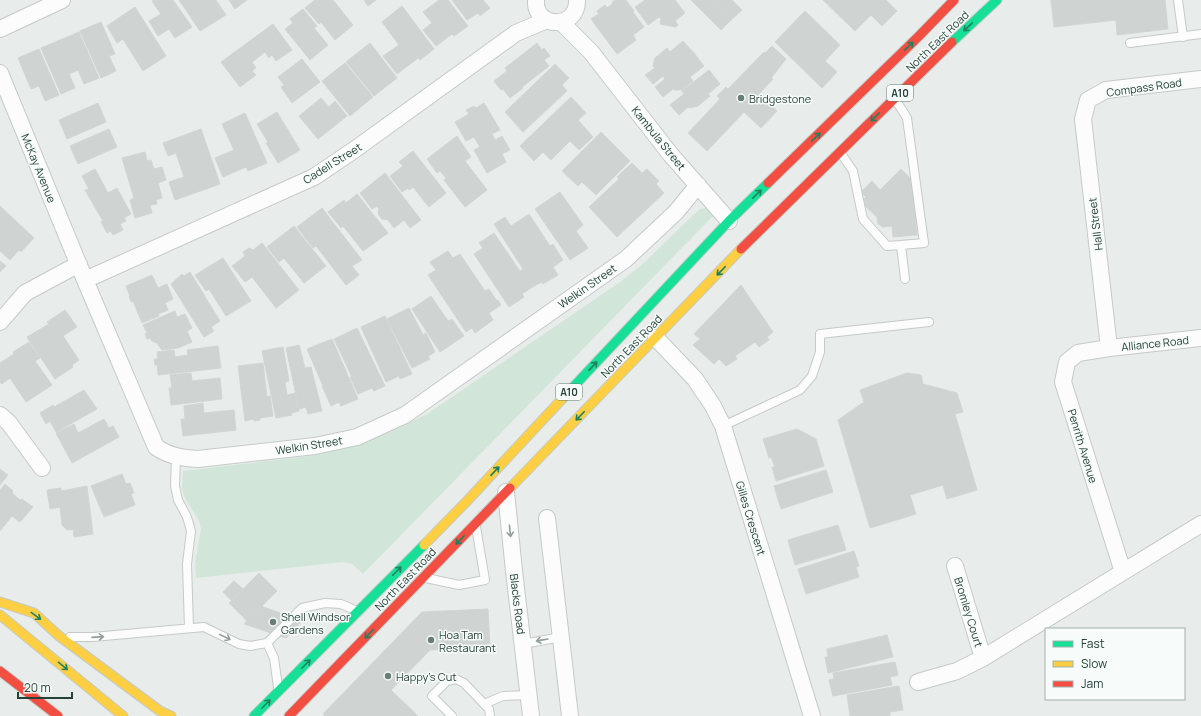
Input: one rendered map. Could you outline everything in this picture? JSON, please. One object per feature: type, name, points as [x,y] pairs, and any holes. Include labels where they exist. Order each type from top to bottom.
[{"type":"main road","name":"North East Road","points":[[254,716],[468,500],[732,224],[954,0]]},
{"type":"main road","name":"North East Road","points":[[289,716],[656,338],[745,240],[840,152],[894,98],[997,0]]},
{"type":"main road","points":[[0,602],[34,613],[59,636],[160,711],[171,716]]},
{"type":"main road","points":[[0,614],[123,716]]},
{"type":"main road","points":[[0,671],[58,716]]},
{"type":"main road","points":[[297,716],[304,701]]},
{"type":"street","points":[[0,29],[62,0]]},
{"type":"street","name":"Kambula Street","points":[[536,2],[541,16],[554,21],[591,52],[671,155],[732,224]]},
{"type":"street","name":"Cadell Street","points":[[516,33],[536,2]]},
{"type":"street","name":"Kambula Street","points":[[576,6],[591,52]]},
{"type":"street","name":"Cadell Street","points":[[85,280],[314,177],[354,150],[516,33],[570,17],[576,6]]},
{"type":"street","name":"McKay Avenue","points":[[0,73],[78,264]]},
{"type":"street","name":"Compass Road","points":[[1088,100],[1106,90],[1201,79]]},
{"type":"street","name":"Hall Street","points":[[1088,100],[1082,119],[1109,348]]},
{"type":"street","name":"Welkin Street","points":[[78,264],[156,447],[166,454],[176,457],[198,459],[314,446],[357,437],[405,415],[626,259],[676,212],[698,185]]},
{"type":"street","points":[[0,322],[25,293],[78,264]]},
{"type":"street","name":"Gilles Crescent","points":[[656,338],[696,379],[713,406],[722,426],[812,716]]},
{"type":"street","name":"Alliance Road","points":[[1109,348],[1201,338]]},
{"type":"street","name":"Penrith Avenue","points":[[1109,348],[1078,352],[1068,362],[1063,382],[1123,572]]},
{"type":"street","points":[[0,415],[9,423],[42,468]]},
{"type":"street","name":"Blacks Road","points":[[506,492],[531,716]]},
{"type":"street","points":[[547,518],[570,716]]},
{"type":"street","points":[[918,682],[957,671],[983,658],[1201,524]]},
{"type":"street","name":"Bromley Court","points":[[955,566],[983,658]]},
{"type":"lane","points":[[1178,0],[1183,36]]},
{"type":"lane","points":[[1130,43],[1201,34]]},
{"type":"lane","points":[[840,152],[853,171],[863,219],[887,246],[924,243],[908,118],[894,98]]},
{"type":"lane","points":[[901,245],[905,279]]},
{"type":"lane","points":[[722,426],[800,390],[812,376],[820,352],[820,334],[929,322]]},
{"type":"lane","points":[[176,457],[175,486],[178,500],[187,517],[191,531],[187,564],[189,628]]},
{"type":"lane","points":[[424,577],[458,585],[485,580],[476,524]]},
{"type":"lane","points":[[59,636],[93,637],[204,627],[239,644],[250,646],[267,643],[302,608],[326,603],[341,604],[357,612]]},
{"type":"lane","points":[[523,644],[561,637]]},
{"type":"lane","points":[[267,643],[274,658],[278,691]]},
{"type":"lane","points":[[452,716],[432,696],[447,681],[456,679],[464,682],[489,709],[490,716]]},
{"type":"lane","points":[[484,704],[503,696],[529,694]]},
{"type":"green space","points":[[705,208],[714,215],[363,574],[352,564],[343,562],[196,578],[195,562],[201,529],[199,521],[185,498],[182,489],[183,471],[310,456],[367,441],[388,433],[427,414],[620,282],[645,262],[693,215],[700,209]]},
{"type":"building","points":[[173,0],[192,27],[175,38],[169,29],[158,36],[149,21],[161,14],[152,1]]},
{"type":"building","points":[[179,0],[216,0],[226,15],[200,31]]},
{"type":"building","points":[[229,0],[247,0],[235,9]]},
{"type":"building","points":[[315,0],[333,0],[353,25],[335,40],[321,22],[319,24],[305,8]]},
{"type":"building","points":[[364,0],[376,0],[368,6]]},
{"type":"building","points":[[439,0],[448,0],[468,26],[454,36],[452,34],[436,46],[423,30],[432,23],[423,12]]},
{"type":"building","points":[[452,0],[483,0],[490,8],[480,16],[478,13],[467,20]]},
{"type":"building","points":[[615,0],[626,0],[644,27],[633,35],[636,40],[617,54],[591,19],[599,14],[597,11],[605,5],[607,8]]},
{"type":"building","points":[[645,0],[675,0],[685,13],[675,21],[678,25],[676,27],[660,24],[661,19],[659,17],[648,25],[635,7]]},
{"type":"building","points":[[691,0],[711,0],[731,20],[721,30]]},
{"type":"building","points":[[711,0],[732,0],[742,10],[731,20]]},
{"type":"building","points":[[823,0],[886,0],[897,11],[882,26],[871,15],[855,31]]},
{"type":"building","points":[[1051,0],[1165,0],[1168,29],[1117,35],[1116,20],[1054,27]]},
{"type":"building","points":[[402,6],[434,49],[420,60],[418,58],[397,74],[383,56],[399,45],[382,22]]},
{"type":"building","points":[[135,7],[166,56],[143,71],[123,39],[117,43],[107,26]]},
{"type":"building","points":[[303,9],[317,26],[314,28],[328,45],[310,60],[285,29],[293,23],[290,19]]},
{"type":"building","points":[[805,11],[840,45],[825,61],[837,72],[822,88],[775,42]]},
{"type":"building","points":[[101,22],[115,54],[109,56],[116,71],[101,78],[80,31]]},
{"type":"building","points":[[273,24],[292,50],[276,61],[272,55],[269,58],[265,52],[252,62],[256,68],[252,71],[256,75],[240,87],[221,62]]},
{"type":"building","points":[[79,32],[99,78],[84,84],[78,70],[69,74],[75,88],[61,94],[41,48]]},
{"type":"building","points":[[683,41],[694,53],[664,78],[663,76],[653,84],[645,75],[655,68],[653,66],[655,58],[667,48],[670,52]]},
{"type":"building","points":[[370,43],[397,78],[374,96],[346,62]]},
{"type":"building","points":[[537,43],[542,50],[544,48],[550,56],[544,60],[549,66],[510,98],[494,81],[507,71],[505,68]]},
{"type":"building","name":"Bridgestone","points":[[772,46],[786,59],[771,78],[773,79],[759,94],[777,111],[761,128],[744,112],[707,151],[688,133],[720,99],[717,96],[726,87],[728,89],[764,52],[765,53]]},
{"type":"building","points":[[39,49],[59,95],[45,101],[39,86],[31,89],[18,58]]},
{"type":"building","points":[[694,53],[704,66],[690,77],[693,81],[682,90],[673,89],[663,97],[655,87]]},
{"type":"building","points":[[302,59],[320,82],[292,103],[281,87],[284,85],[278,77]]},
{"type":"building","points":[[345,63],[373,97],[350,116],[322,81]]},
{"type":"building","points":[[555,64],[569,78],[562,85],[567,91],[523,132],[505,112]]},
{"type":"building","points":[[709,70],[720,84],[708,94],[710,96],[698,106],[688,107],[679,115],[670,105],[684,94],[682,91]]},
{"type":"building","points":[[571,97],[586,113],[578,120],[593,137],[579,150],[570,141],[551,160],[543,152],[534,161],[520,146]]},
{"type":"building","points":[[321,98],[329,107],[335,101],[347,116],[318,139],[299,116]]},
{"type":"building","points":[[98,103],[106,122],[67,139],[59,120]]},
{"type":"building","points":[[484,103],[500,130],[492,134],[495,140],[502,136],[510,150],[502,154],[506,162],[487,173],[474,150],[480,147],[474,137],[466,141],[455,122],[469,114],[466,110],[474,106],[476,108]]},
{"type":"building","points":[[277,112],[300,150],[278,163],[257,124]]},
{"type":"building","points":[[245,113],[267,163],[248,171],[246,167],[223,177],[215,158],[234,150],[222,124]]},
{"type":"building","points":[[109,129],[117,147],[78,164],[70,146]]},
{"type":"building","points":[[201,129],[220,184],[175,200],[169,182],[184,177],[176,153],[168,156],[163,143]]},
{"type":"building","points":[[601,132],[630,161],[596,195],[582,182],[578,186],[562,171]]},
{"type":"building","points":[[457,136],[471,157],[465,161],[487,190],[465,207],[444,180],[446,178],[440,171],[437,173],[427,159]]},
{"type":"building","points":[[413,151],[446,193],[429,207],[413,187],[402,192],[390,176],[403,166],[399,162]]},
{"type":"building","points":[[145,152],[147,161],[151,160],[154,169],[162,167],[166,180],[158,183],[162,198],[156,200],[157,204],[150,205],[152,213],[135,218],[130,200],[134,198],[122,158]]},
{"type":"building","points":[[632,163],[642,173],[647,169],[659,181],[656,184],[664,193],[617,237],[589,207],[619,179],[617,177]]},
{"type":"building","points":[[95,169],[108,193],[117,188],[131,214],[124,218],[126,221],[120,224],[123,230],[113,235],[111,231],[107,233],[101,222],[103,221],[85,190],[89,189],[82,176]]},
{"type":"building","points":[[901,169],[912,180],[917,235],[893,237],[892,226],[883,227],[878,224],[877,217],[861,202],[866,197],[861,192],[872,181],[880,190]]},
{"type":"building","points":[[385,173],[421,220],[410,228],[404,220],[394,228],[388,220],[382,219],[378,214],[379,209],[377,206],[372,209],[360,193]]},
{"type":"building","points":[[560,192],[583,225],[576,231],[588,248],[570,260],[535,209]]},
{"type":"building","points":[[357,194],[388,233],[363,251],[343,226],[341,228],[328,212],[344,200],[346,203]]},
{"type":"building","points":[[0,206],[34,238],[21,252],[19,250],[10,260],[0,251]]},
{"type":"building","points":[[322,208],[362,260],[352,266],[359,275],[346,285],[316,246],[313,248],[297,227]]},
{"type":"building","points":[[529,214],[550,246],[553,244],[563,260],[553,267],[558,275],[543,284],[542,282],[534,286],[494,224],[505,217],[511,226]]},
{"type":"building","points":[[294,226],[326,266],[304,283],[284,258],[279,262],[267,247]]},
{"type":"building","points":[[494,233],[520,271],[523,269],[534,286],[522,294],[524,297],[509,307],[474,254],[483,248],[479,243]]},
{"type":"building","points":[[262,243],[299,290],[276,308],[252,277],[245,282],[232,266],[245,256],[243,252],[249,248],[253,250]]},
{"type":"building","points":[[448,251],[453,258],[460,254],[485,291],[489,289],[501,305],[489,313],[493,320],[475,333],[472,328],[466,332],[428,275],[436,270],[430,262]]},
{"type":"building","points":[[223,258],[251,301],[226,316],[209,289],[206,291],[195,275]]},
{"type":"building","points":[[0,261],[6,266],[0,272]]},
{"type":"building","points":[[190,272],[220,321],[211,327],[214,331],[204,337],[171,284],[182,274],[184,276]]},
{"type":"building","points":[[152,275],[158,288],[167,284],[173,299],[165,303],[168,310],[158,314],[159,316],[142,323],[133,301],[131,302],[126,286]]},
{"type":"building","points":[[741,285],[773,332],[767,337],[769,340],[759,347],[755,342],[735,356],[737,359],[726,366],[719,359],[714,364],[693,345],[700,339],[694,334]]},
{"type":"building","points":[[431,296],[448,321],[452,319],[464,336],[440,352],[412,309]]},
{"type":"building","points":[[409,308],[423,335],[426,333],[435,352],[428,356],[430,359],[412,368],[387,319]]},
{"type":"building","points":[[65,310],[77,327],[63,336],[79,360],[72,365],[73,367],[55,379],[27,337],[49,324],[47,322]]},
{"type":"building","points":[[175,311],[177,317],[185,314],[192,328],[187,331],[192,342],[178,348],[162,350],[157,343],[152,341],[150,338],[147,339],[145,334],[147,333],[143,325]]},
{"type":"building","points":[[385,316],[412,374],[400,379],[399,376],[386,382],[361,327]]},
{"type":"building","points":[[357,328],[385,386],[374,391],[372,388],[358,394],[350,377],[352,377],[334,339]]},
{"type":"building","points":[[332,339],[358,399],[341,406],[339,402],[331,406],[307,349]]},
{"type":"building","points":[[29,342],[40,358],[35,361],[52,385],[26,402],[10,378],[2,384],[0,382],[0,363],[14,354],[13,352]]},
{"type":"building","points":[[299,345],[305,368],[311,367],[322,411],[308,414],[306,407],[299,409],[286,348]]},
{"type":"building","points":[[218,346],[221,368],[158,375],[157,365],[155,365],[154,359],[158,359],[157,352],[174,350],[175,357],[188,355],[187,350]]},
{"type":"building","points":[[283,347],[289,381],[285,382],[287,395],[295,393],[299,411],[291,413],[292,415],[276,418],[262,351]]},
{"type":"building","points":[[263,363],[267,397],[270,396],[273,416],[260,418],[260,420],[254,421],[254,419],[245,421],[238,366]]},
{"type":"building","points":[[191,373],[192,381],[220,378],[222,399],[171,405],[169,388],[172,388],[170,375]]},
{"type":"building","points":[[907,373],[921,375],[923,384],[957,393],[963,412],[955,414],[977,490],[947,499],[943,485],[910,495],[916,514],[870,528],[838,420],[864,402],[860,390]]},
{"type":"building","points":[[84,390],[97,409],[56,432],[50,421],[46,424],[40,413]]},
{"type":"building","points":[[203,403],[204,413],[234,410],[236,430],[183,436],[181,419],[185,419],[184,406]]},
{"type":"building","points":[[104,419],[109,428],[113,426],[119,437],[72,463],[56,433],[74,424],[78,433]]},
{"type":"building","points":[[797,429],[816,439],[824,466],[776,481],[772,467],[775,467],[771,457],[769,458],[763,439]]},
{"type":"building","points":[[0,469],[8,475],[0,485]]},
{"type":"building","points":[[826,470],[833,492],[781,509],[774,486]]},
{"type":"building","points":[[122,474],[126,484],[130,483],[134,493],[131,494],[135,505],[104,517],[91,486]]},
{"type":"building","points":[[5,484],[20,500],[22,499],[33,507],[20,522],[12,516],[0,531],[0,490]]},
{"type":"building","points":[[87,486],[93,534],[74,537],[73,529],[67,530],[62,525],[60,507],[50,509],[47,490],[61,488],[61,491]]},
{"type":"building","points":[[838,525],[846,550],[795,565],[788,540]]},
{"type":"building","points":[[854,551],[859,566],[856,567],[859,577],[806,594],[798,569]]},
{"type":"building","points":[[259,573],[277,591],[247,621],[229,603]]},
{"type":"building","points":[[234,581],[243,589],[232,601],[223,592]]},
{"type":"building","name":"Shell Windsor Gardens","points":[[261,606],[302,621],[286,638],[244,624]]},
{"type":"building","points":[[488,609],[490,647],[430,650],[391,690],[418,716],[325,716],[323,714],[422,612]]},
{"type":"building","points":[[887,635],[893,657],[828,673],[825,657],[828,657],[827,649]]},
{"type":"building","points":[[895,662],[898,675],[890,677],[892,685],[833,696],[829,680],[834,679],[833,673]]},
{"type":"building","points":[[899,686],[903,710],[890,712],[890,716],[850,716],[847,695]]},
{"type":"traffic: fast","points":[[952,42],[997,0]]},
{"type":"traffic: fast","points":[[562,399],[729,221],[768,183]]},
{"type":"traffic: fast","points":[[254,716],[424,545]]},
{"type":"traffic: slow","points":[[510,488],[741,249]]},
{"type":"traffic: slow","points":[[424,545],[562,399]]},
{"type":"traffic: slow","points":[[0,602],[34,613],[59,636],[160,711],[171,716]]},
{"type":"traffic: slow","points":[[0,615],[123,716]]},
{"type":"traffic: jam","points":[[768,183],[954,0]]},
{"type":"traffic: jam","points":[[741,249],[952,42]]},
{"type":"traffic: jam","points":[[289,716],[510,488]]},
{"type":"traffic: jam","points":[[0,671],[58,716]]},
{"type":"place","name":"Bridgestone","points":[[741,98]]},
{"type":"place","name":"Shell Windsor Gardens","points":[[273,622]]},
{"type":"place","name":"Hoa Tam Restaurant","points":[[431,640]]},
{"type":"place","name":"Happy's Cut","points":[[388,676]]}]
